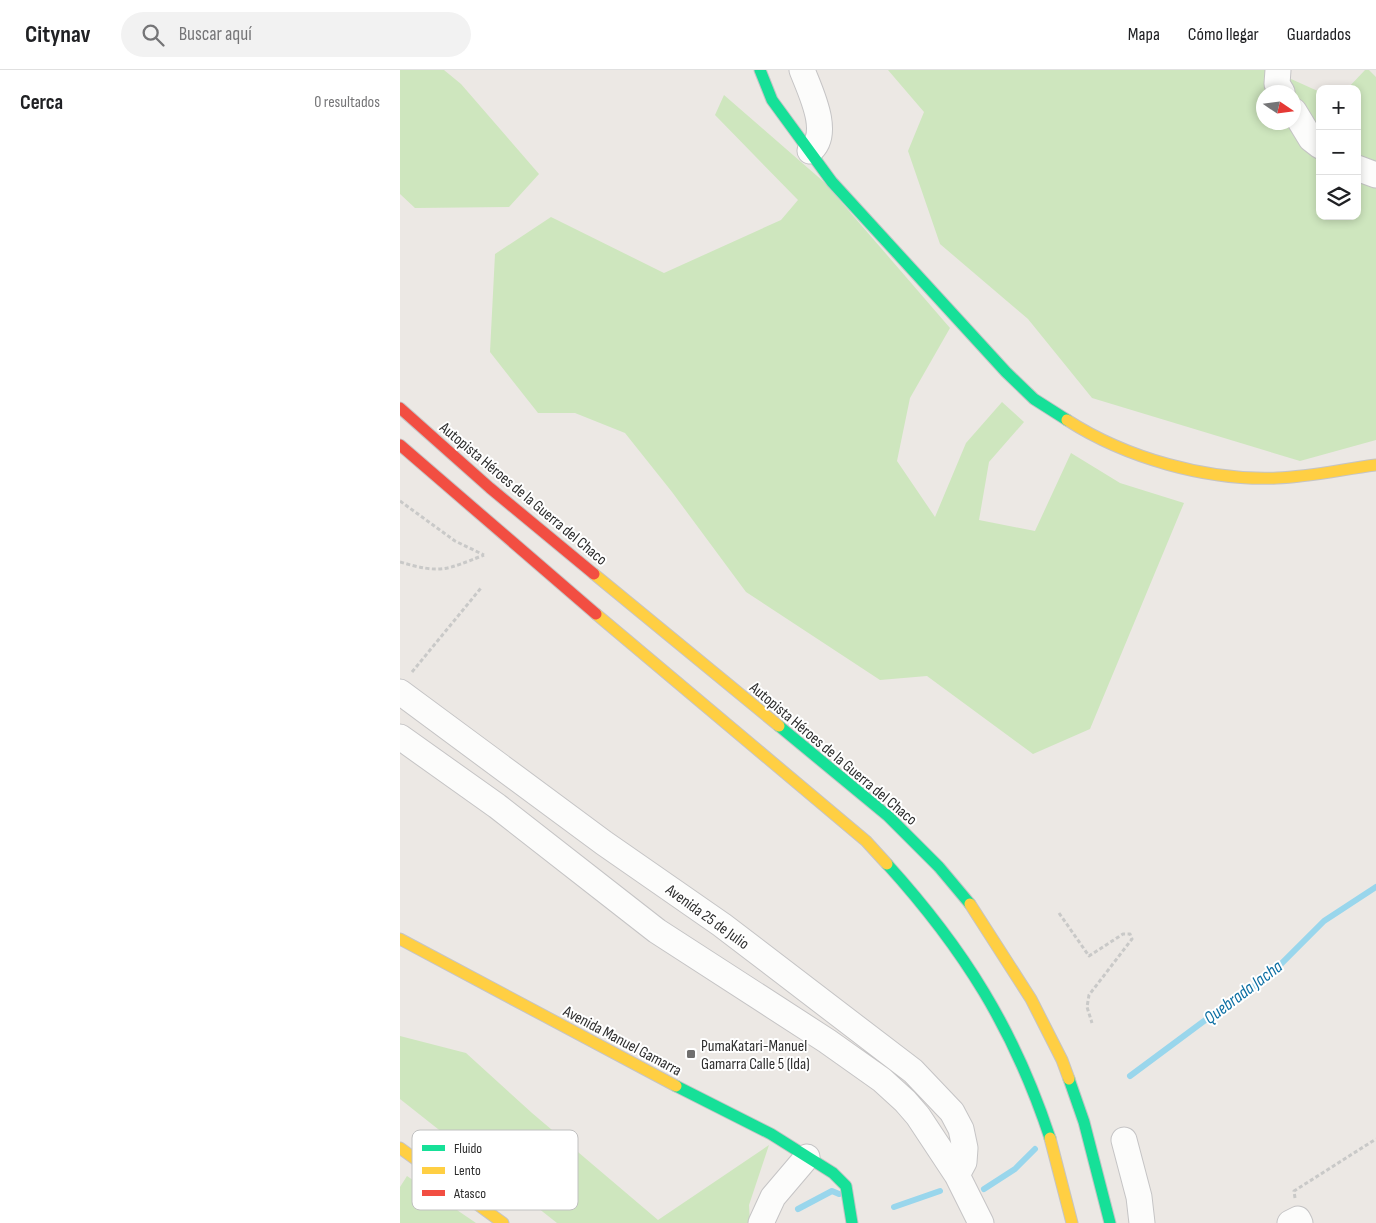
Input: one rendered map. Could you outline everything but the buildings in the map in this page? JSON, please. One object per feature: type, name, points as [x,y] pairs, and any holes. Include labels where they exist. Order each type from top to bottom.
[{"type":"main road","points":[[760,70],[772,100],[832,182],[1006,372],[1034,399],[1092,434],[1124,450],[1155,460],[1237,478],[1279,478],[1376,465]]},
{"type":"main road","name":"Autopista Héroes de la Guerra del Chaco","points":[[400,408],[490,488],[888,816],[939,868],[972,906],[1026,991],[1062,1060],[1084,1122],[1110,1223]]},
{"type":"main road","points":[[400,446],[466,504],[866,841],[918,898],[953,943],[1002,1020],[1053,1141],[1072,1223]]},
{"type":"main road","name":"Avenida Manuel Gamarra","points":[[400,939],[705,1102],[771,1134],[833,1173],[846,1186],[852,1223]]},
{"type":"main road","points":[[400,1148],[412,1157]]},
{"type":"main road","points":[[485,1210],[503,1223]]},
{"type":"street","points":[[802,70],[812,96],[820,137],[817,146],[810,151]]},
{"type":"street","points":[[1278,70],[1278,85]]},
{"type":"street","points":[[1301,123],[1311,139],[1316,143]]},
{"type":"street","points":[[1361,169],[1376,175]]},
{"type":"street","name":"Avenida 25 de Julio","points":[[403,686],[604,843],[722,925],[913,1071],[952,1112],[961,1129],[965,1148],[964,1162],[957,1175]]},
{"type":"street","points":[[400,737],[497,806],[657,931],[827,1041],[882,1080],[905,1100],[918,1116],[957,1175],[981,1223]]},
{"type":"street","points":[[1124,1140],[1139,1197],[1142,1223]]},
{"type":"street","points":[[761,1223],[773,1198],[807,1157]]},
{"type":"path","points":[[400,502],[454,541],[484,555],[445,571],[422,568],[400,562]]},
{"type":"path","points":[[403,686],[481,588]]},
{"type":"path","points":[[1059,913],[1089,956],[1123,934],[1130,934],[1132,939],[1128,948],[1095,985],[1089,995],[1087,1007],[1092,1023]]},
{"type":"path","points":[[1296,1222],[1294,1191],[1376,1139]]},
{"type":"green space","points":[[400,70],[444,70],[461,84],[539,174],[509,207],[415,208],[400,194]]},
{"type":"green space","points":[[888,70],[1271,70],[1316,90],[1316,220],[1361,220],[1361,85],[1351,85],[1365,70],[1369,70],[1376,77],[1376,440],[1300,461],[1092,398],[1028,319],[940,244],[908,151],[924,112]]},
{"type":"green space","points":[[724,95],[824,182],[950,328],[910,398],[897,461],[935,517],[966,443],[1002,402],[1024,422],[989,462],[979,520],[1035,531],[1071,453],[1120,483],[1184,503],[1090,729],[1033,754],[927,676],[880,680],[746,592],[672,492],[625,433],[575,413],[538,413],[490,352],[495,254],[551,217],[664,273],[781,220],[798,200],[715,115]]},
{"type":"green space","points":[[400,1036],[466,1053],[552,1130],[439,1130],[400,1099]]},
{"type":"green space","points":[[769,1145],[749,1205],[750,1223],[557,1223],[541,1210],[578,1210],[578,1152],[658,1220]]},
{"type":"green space","points":[[407,1176],[412,1179],[412,1210],[457,1210],[476,1223],[400,1223],[400,1187]]},
{"type":"waterway","name":"Quebrada Jacha","points":[[1130,1076],[1239,995],[1266,979],[1324,921],[1376,887]]},
{"type":"waterway","name":"Quebrada Jacha","points":[[984,1189],[1015,1169],[1035,1149]]},
{"type":"waterway","name":"Quebrada Jacha","points":[[798,1209],[832,1191],[839,1194]]},
{"type":"waterway","name":"Quebrada Jacha","points":[[894,1207],[940,1191]]},
{"type":"traffic: fast","points":[[760,70],[772,100],[832,182],[1006,372],[1034,399],[1067,420]]},
{"type":"traffic: fast","points":[[779,726],[888,816],[939,867],[970,904]]},
{"type":"traffic: fast","points":[[887,864],[940,927],[984,992],[1020,1061],[1050,1138]]},
{"type":"traffic: fast","points":[[1069,1079],[1084,1122],[1110,1223]]},
{"type":"traffic: fast","points":[[676,1086],[771,1134],[833,1173],[846,1186],[852,1223]]},
{"type":"traffic: slow","points":[[1067,420],[1090,434],[1141,456],[1195,471],[1223,476],[1277,478],[1314,475],[1376,465]]},
{"type":"traffic: slow","points":[[594,574],[779,726]]},
{"type":"traffic: slow","points":[[596,614],[866,841],[887,864]]},
{"type":"traffic: slow","points":[[970,904],[1031,999],[1062,1060],[1069,1079]]},
{"type":"traffic: slow","points":[[400,939],[676,1086]]},
{"type":"traffic: slow","points":[[1050,1138],[1072,1223]]},
{"type":"traffic: slow","points":[[400,1148],[412,1157]]},
{"type":"traffic: slow","points":[[485,1210],[503,1223]]},
{"type":"traffic: jam","points":[[400,408],[490,488],[594,574]]},
{"type":"traffic: jam","points":[[400,445],[596,614]]},
{"type":"place","name":"PumaKatari-Manuel Gamarra Calle 5 (Ida)","points":[[691,1054]]}]
